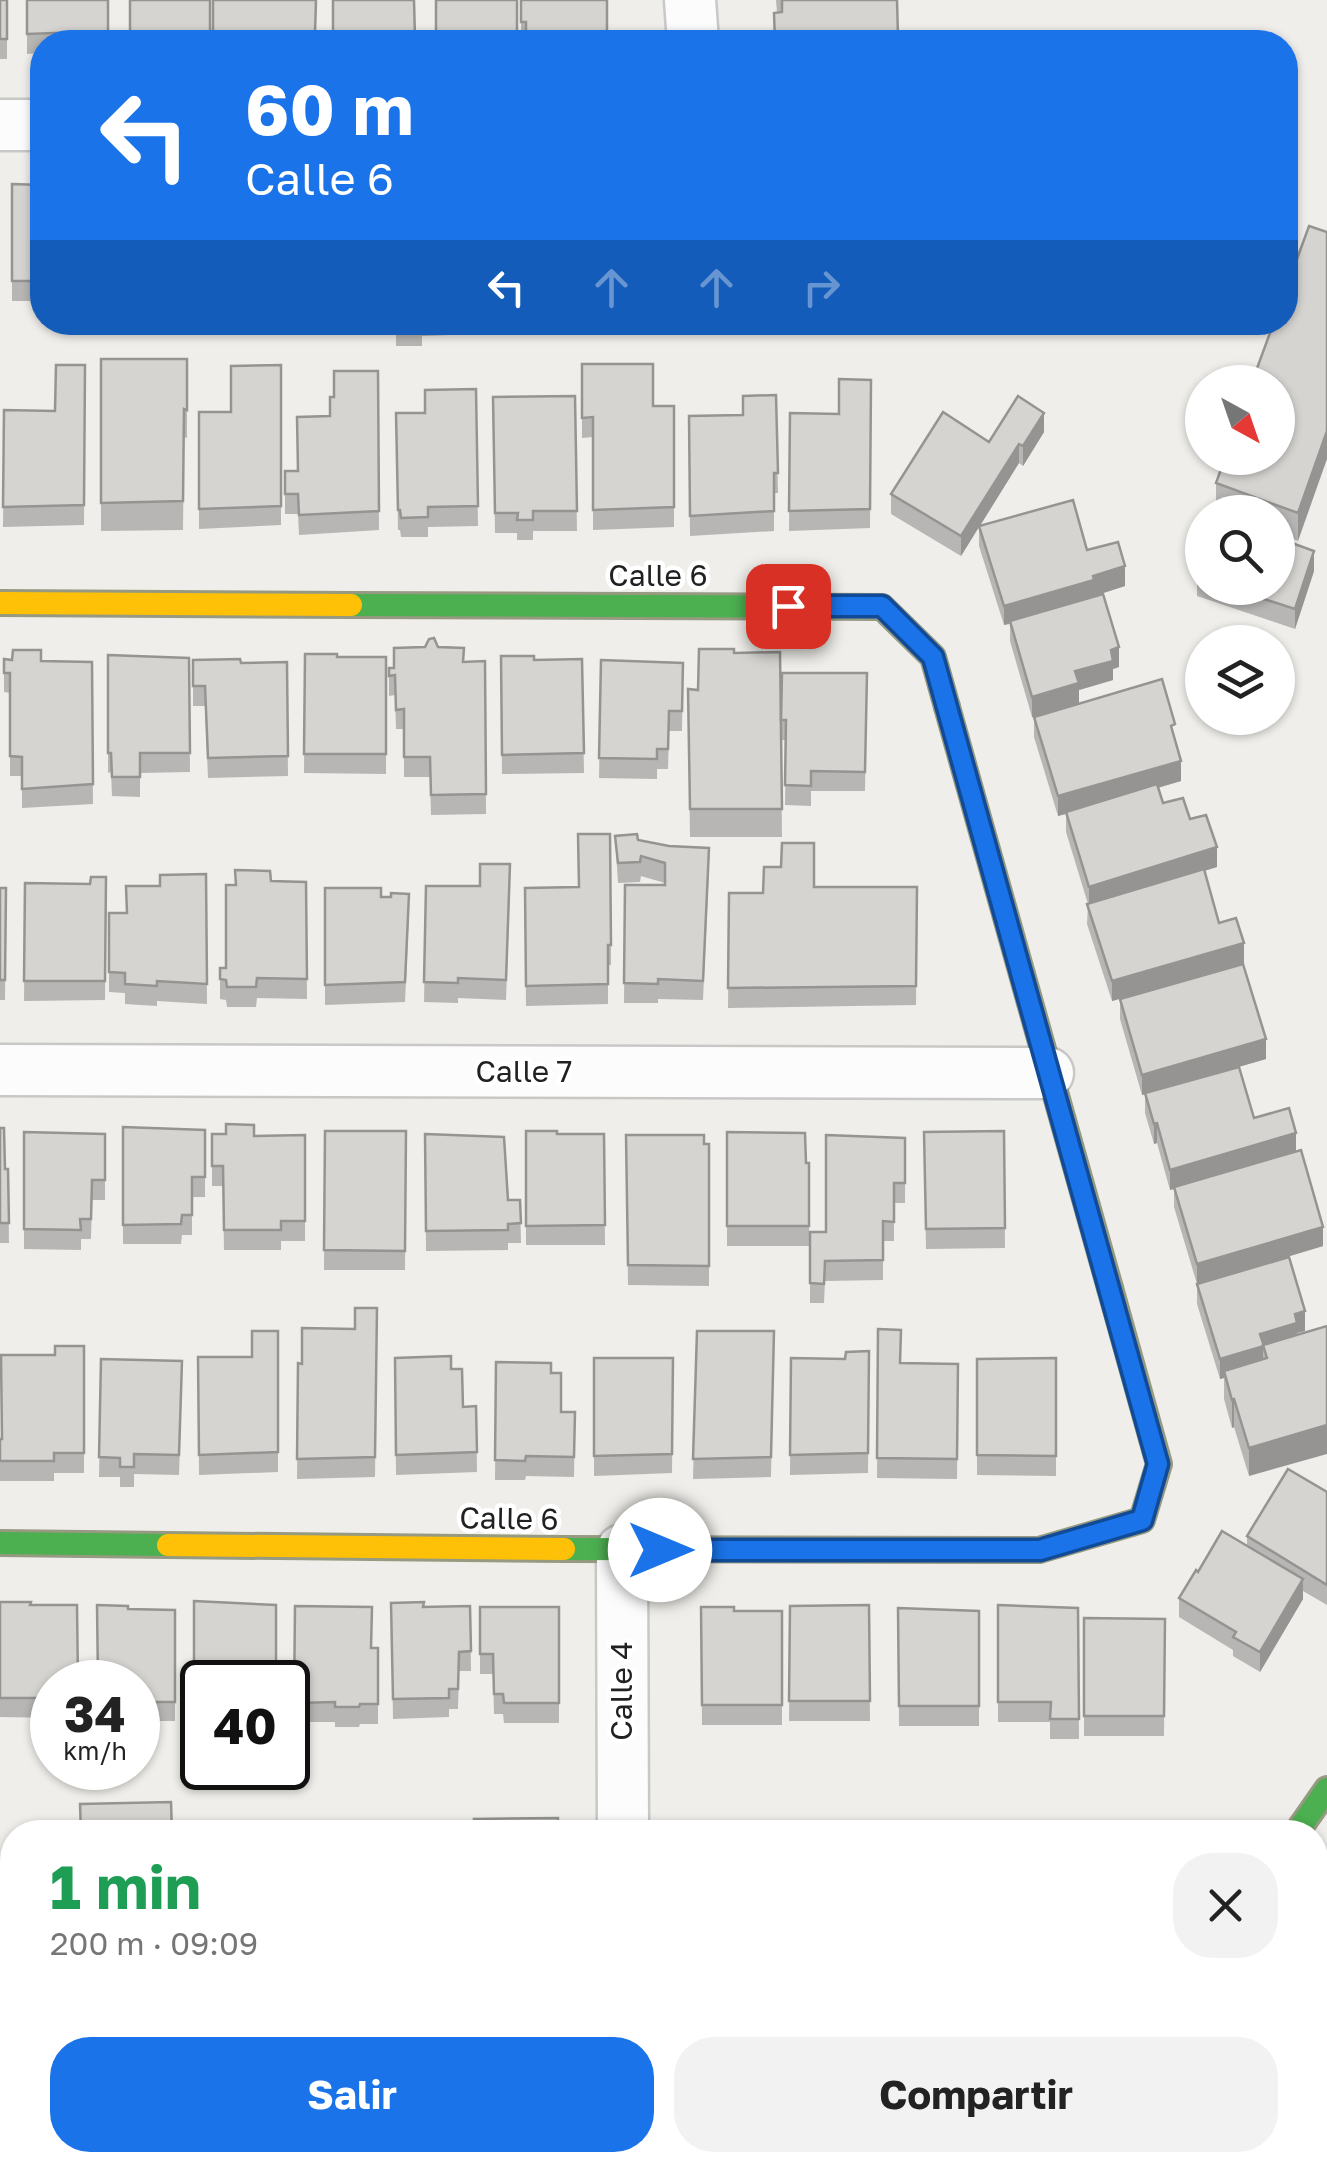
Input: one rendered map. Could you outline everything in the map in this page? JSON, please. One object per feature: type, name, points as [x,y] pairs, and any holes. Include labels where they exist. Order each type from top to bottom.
[{"type":"street","points":[[690,0],[692,30]]},
{"type":"street","points":[[0,125],[30,125]]},
{"type":"street","name":"Calle 6","points":[[0,603],[882,606],[933,657],[1158,1464],[1142,1520],[1040,1550],[622,1550],[0,1542]]},
{"type":"street","name":"Calle 7","points":[[0,1070],[1048,1073]]},
{"type":"street","name":"Calle 4","points":[[622,1550],[623,1820]]},
{"type":"street","points":[[1305,1820],[1327,1789]]},
{"type":"building","points":[[0,0],[7,0],[7,39],[0,39]]},
{"type":"building","points":[[27,0],[108,0],[108,30],[30,30],[27,34]]},
{"type":"building","points":[[130,0],[210,0],[210,30],[130,30]]},
{"type":"building","points":[[213,0],[316,0],[315,30],[213,30]]},
{"type":"building","points":[[333,0],[414,0],[415,30],[333,30]]},
{"type":"building","points":[[436,0],[517,0],[517,30],[436,30]]},
{"type":"building","points":[[521,0],[607,0],[607,30],[526,30],[526,22],[521,22]]},
{"type":"building","points":[[782,0],[897,0],[898,30],[775,30],[774,13],[782,12]]},
{"type":"building","points":[[12,184],[30,185],[30,281],[12,281]]},
{"type":"building","points":[[1309,226],[1327,232],[1327,431],[1298,513],[1295,495],[1249,495],[1216,483],[1219,475],[1295,475],[1295,365],[1258,365],[1269,335],[1298,335],[1298,256]]},
{"type":"building","points":[[101,359],[187,359],[183,501],[101,503]]},
{"type":"building","points":[[582,364],[653,364],[653,406],[674,406],[674,507],[593,510],[593,417],[582,418]]},
{"type":"building","points":[[56,365],[85,365],[84,505],[3,507],[4,410],[55,411]]},
{"type":"building","points":[[281,365],[281,506],[199,509],[199,412],[231,412],[231,366]]},
{"type":"building","points":[[334,371],[378,371],[379,511],[299,515],[298,494],[285,494],[285,471],[298,471],[297,417],[330,416]]},
{"type":"building","points":[[839,379],[871,380],[870,509],[789,511],[790,413],[839,414]]},
{"type":"building","points":[[476,389],[478,506],[428,507],[428,517],[401,518],[396,413],[425,413],[425,390]]},
{"type":"building","points":[[776,395],[778,473],[774,473],[774,511],[690,516],[689,416],[743,415],[743,396]]},
{"type":"building","points":[[575,396],[577,511],[533,511],[533,520],[517,520],[518,513],[495,513],[493,397]]},
{"type":"building","points":[[1018,396],[1044,413],[1023,446],[1019,444],[961,536],[891,494],[943,412],[989,442]]},
{"type":"building","points":[[1073,500],[1087,550],[1118,542],[1125,566],[1093,576],[1094,580],[1004,606],[979,526]]},
{"type":"building","points":[[1295,544],[1314,551],[1295,609],[1283,605],[1295,605]]},
{"type":"building","points":[[1103,594],[1119,647],[1111,650],[1113,661],[1075,671],[1079,683],[1032,697],[1010,621]]},
{"type":"building","points":[[434,638],[438,647],[464,648],[463,662],[485,661],[486,794],[431,795],[430,757],[404,757],[404,709],[396,710],[395,675],[389,676],[389,668],[394,668],[394,648],[425,647]]},
{"type":"building","points":[[699,649],[780,652],[782,809],[690,809],[688,689],[698,690]]},
{"type":"building","points":[[13,650],[41,650],[41,661],[92,662],[93,784],[22,789],[22,757],[10,756],[10,673],[4,673],[4,659],[12,660]]},
{"type":"building","points":[[305,654],[386,657],[386,754],[304,754]]},
{"type":"building","points":[[108,655],[189,658],[190,753],[140,753],[140,777],[112,777],[108,753]]},
{"type":"building","points":[[501,656],[582,659],[584,753],[502,755]]},
{"type":"building","points":[[240,659],[241,663],[287,662],[288,756],[208,758],[205,686],[193,686],[193,660]]},
{"type":"building","points":[[601,660],[683,663],[682,711],[669,711],[668,749],[657,749],[657,759],[599,758]]},
{"type":"building","points":[[782,673],[867,673],[865,772],[811,771],[811,786],[785,785]]},
{"type":"building","points":[[1162,679],[1181,761],[1058,796],[1034,717]]},
{"type":"building","points":[[1157,784],[1163,803],[1183,798],[1190,819],[1206,815],[1217,847],[1089,887],[1066,812]]},
{"type":"building","points":[[578,834],[610,834],[608,984],[526,986],[525,888],[579,887]]},
{"type":"building","points":[[637,834],[638,840],[709,848],[703,981],[658,979],[658,984],[624,983],[625,885],[665,885],[665,863],[641,856],[640,862],[618,863],[615,836]]},
{"type":"building","points":[[782,843],[814,843],[814,887],[917,887],[916,986],[728,988],[729,893],[763,893],[764,867],[781,867]]},
{"type":"building","points":[[480,864],[510,864],[506,980],[458,978],[458,983],[424,982],[426,886],[480,886]]},
{"type":"building","points":[[1204,869],[1219,923],[1236,918],[1244,943],[1112,981],[1087,904]]},
{"type":"building","points":[[235,870],[270,871],[271,881],[306,882],[307,979],[257,978],[256,987],[227,987],[226,980],[220,979],[220,968],[226,968],[226,885],[236,885]]},
{"type":"building","points":[[206,874],[207,984],[125,984],[125,973],[109,972],[109,913],[127,913],[126,886],[160,886],[160,875]]},
{"type":"building","points":[[91,877],[106,877],[105,981],[24,981],[25,883],[90,884]]},
{"type":"building","points":[[0,888],[6,888],[5,980],[0,980]]},
{"type":"building","points":[[325,888],[381,888],[381,897],[409,894],[405,982],[325,985]]},
{"type":"building","points":[[1243,964],[1266,1039],[1142,1075],[1120,999]]},
{"type":"building","points":[[1239,1067],[1254,1118],[1289,1108],[1296,1133],[1170,1170],[1145,1093]]},
{"type":"building","points":[[226,1124],[254,1125],[254,1136],[305,1135],[305,1221],[281,1221],[281,1230],[224,1230],[223,1166],[212,1166],[212,1134],[226,1134]]},
{"type":"building","points":[[123,1127],[205,1130],[205,1177],[192,1177],[192,1215],[182,1215],[181,1224],[123,1225]]},
{"type":"building","points":[[0,1128],[4,1128],[8,1169],[9,1223],[0,1223]]},
{"type":"building","points":[[325,1131],[406,1131],[405,1251],[324,1250]]},
{"type":"building","points":[[526,1131],[604,1134],[605,1225],[526,1226]]},
{"type":"building","points":[[1004,1131],[1005,1228],[926,1229],[924,1132]]},
{"type":"building","points":[[24,1132],[105,1134],[105,1180],[92,1180],[91,1219],[80,1219],[81,1230],[24,1229]]},
{"type":"building","points":[[727,1132],[805,1133],[809,1226],[727,1226]]},
{"type":"building","points":[[425,1134],[504,1137],[508,1200],[520,1200],[521,1223],[508,1224],[508,1230],[426,1231]]},
{"type":"building","points":[[626,1135],[704,1135],[704,1144],[709,1144],[709,1266],[628,1265]]},
{"type":"building","points":[[826,1135],[905,1138],[905,1183],[894,1183],[894,1222],[883,1221],[883,1260],[825,1261],[824,1284],[810,1283],[810,1232],[826,1232]]},
{"type":"building","points":[[1301,1150],[1323,1227],[1197,1264],[1174,1187]]},
{"type":"building","points":[[1289,1257],[1305,1311],[1295,1314],[1297,1323],[1260,1334],[1264,1346],[1220,1359],[1197,1284]]},
{"type":"building","points":[[355,1308],[377,1308],[375,1457],[297,1459],[302,1328],[355,1329]]},
{"type":"building","points":[[1327,1326],[1327,1425],[1249,1448],[1224,1371],[1267,1358],[1263,1345]]},
{"type":"building","points":[[878,1329],[901,1330],[900,1363],[958,1364],[957,1459],[877,1458]]},
{"type":"building","points":[[252,1331],[278,1331],[278,1452],[199,1455],[198,1357],[252,1357]]},
{"type":"building","points":[[697,1331],[774,1331],[771,1457],[693,1459]]},
{"type":"building","points":[[55,1346],[84,1346],[84,1453],[54,1453],[54,1461],[0,1461],[1,1355],[55,1355]]},
{"type":"building","points":[[869,1351],[868,1453],[790,1455],[791,1358],[845,1359],[846,1352]]},
{"type":"building","points":[[451,1356],[451,1369],[462,1369],[463,1407],[476,1406],[477,1452],[396,1455],[395,1358]]},
{"type":"building","points":[[594,1358],[673,1358],[672,1454],[594,1456]]},
{"type":"building","points":[[1056,1358],[1056,1456],[977,1455],[977,1359]]},
{"type":"building","points":[[101,1359],[182,1361],[179,1455],[134,1454],[134,1467],[120,1467],[120,1458],[99,1457]]},
{"type":"building","points":[[496,1362],[551,1363],[551,1373],[561,1373],[561,1412],[575,1412],[574,1457],[495,1460]]},
{"type":"building","points":[[1288,1469],[1327,1492],[1327,1585],[1247,1536]]},
{"type":"building","points":[[1222,1531],[1303,1579],[1260,1652],[1233,1637],[1236,1632],[1179,1598]]},
{"type":"building","points":[[194,1601],[276,1605],[276,1660],[194,1660]]},
{"type":"building","points":[[0,1602],[77,1605],[78,1660],[30,1660],[30,1698],[0,1698]]},
{"type":"building","points":[[424,1602],[423,1607],[470,1606],[471,1651],[459,1652],[458,1689],[449,1689],[449,1698],[393,1699],[391,1603]]},
{"type":"building","points":[[97,1605],[175,1610],[175,1702],[160,1702],[160,1660],[98,1660]]},
{"type":"building","points":[[869,1605],[870,1701],[789,1701],[790,1606]]},
{"type":"building","points":[[998,1605],[1078,1608],[1079,1719],[1050,1719],[1051,1702],[998,1702]]},
{"type":"building","points":[[295,1606],[372,1607],[371,1648],[378,1648],[378,1704],[335,1707],[335,1702],[310,1703],[310,1660],[294,1660]]},
{"type":"building","points":[[480,1607],[559,1607],[559,1703],[504,1703],[503,1694],[494,1694],[493,1654],[480,1654]]},
{"type":"building","points":[[701,1607],[782,1611],[782,1705],[702,1705]]},
{"type":"building","points":[[898,1608],[979,1611],[979,1706],[899,1706]]},
{"type":"building","points":[[1084,1618],[1165,1619],[1164,1716],[1084,1716]]},
{"type":"building","points":[[171,1802],[172,1820],[81,1820],[80,1804]]},
{"type":"building","points":[[558,1818],[558,1820],[474,1820]]},
{"type":"traffic: fast","points":[[351,605],[882,607],[933,657],[947,707]]},
{"type":"traffic: fast","points":[[564,1549],[1039,1550],[1142,1520],[1159,1464],[1110,1288]]},
{"type":"traffic: fast","points":[[0,1543],[168,1545]]},
{"type":"traffic: fast","points":[[1305,1820],[1327,1789]]},
{"type":"traffic: slow","points":[[0,603],[351,605]]},
{"type":"traffic: slow","points":[[947,707],[1110,1288]]},
{"type":"traffic: slow","points":[[168,1545],[564,1549]]},
{"type":"route","points":[[660,1550],[1040,1550],[1142,1520],[1158,1464],[933,657],[882,606],[788,606]]}]
